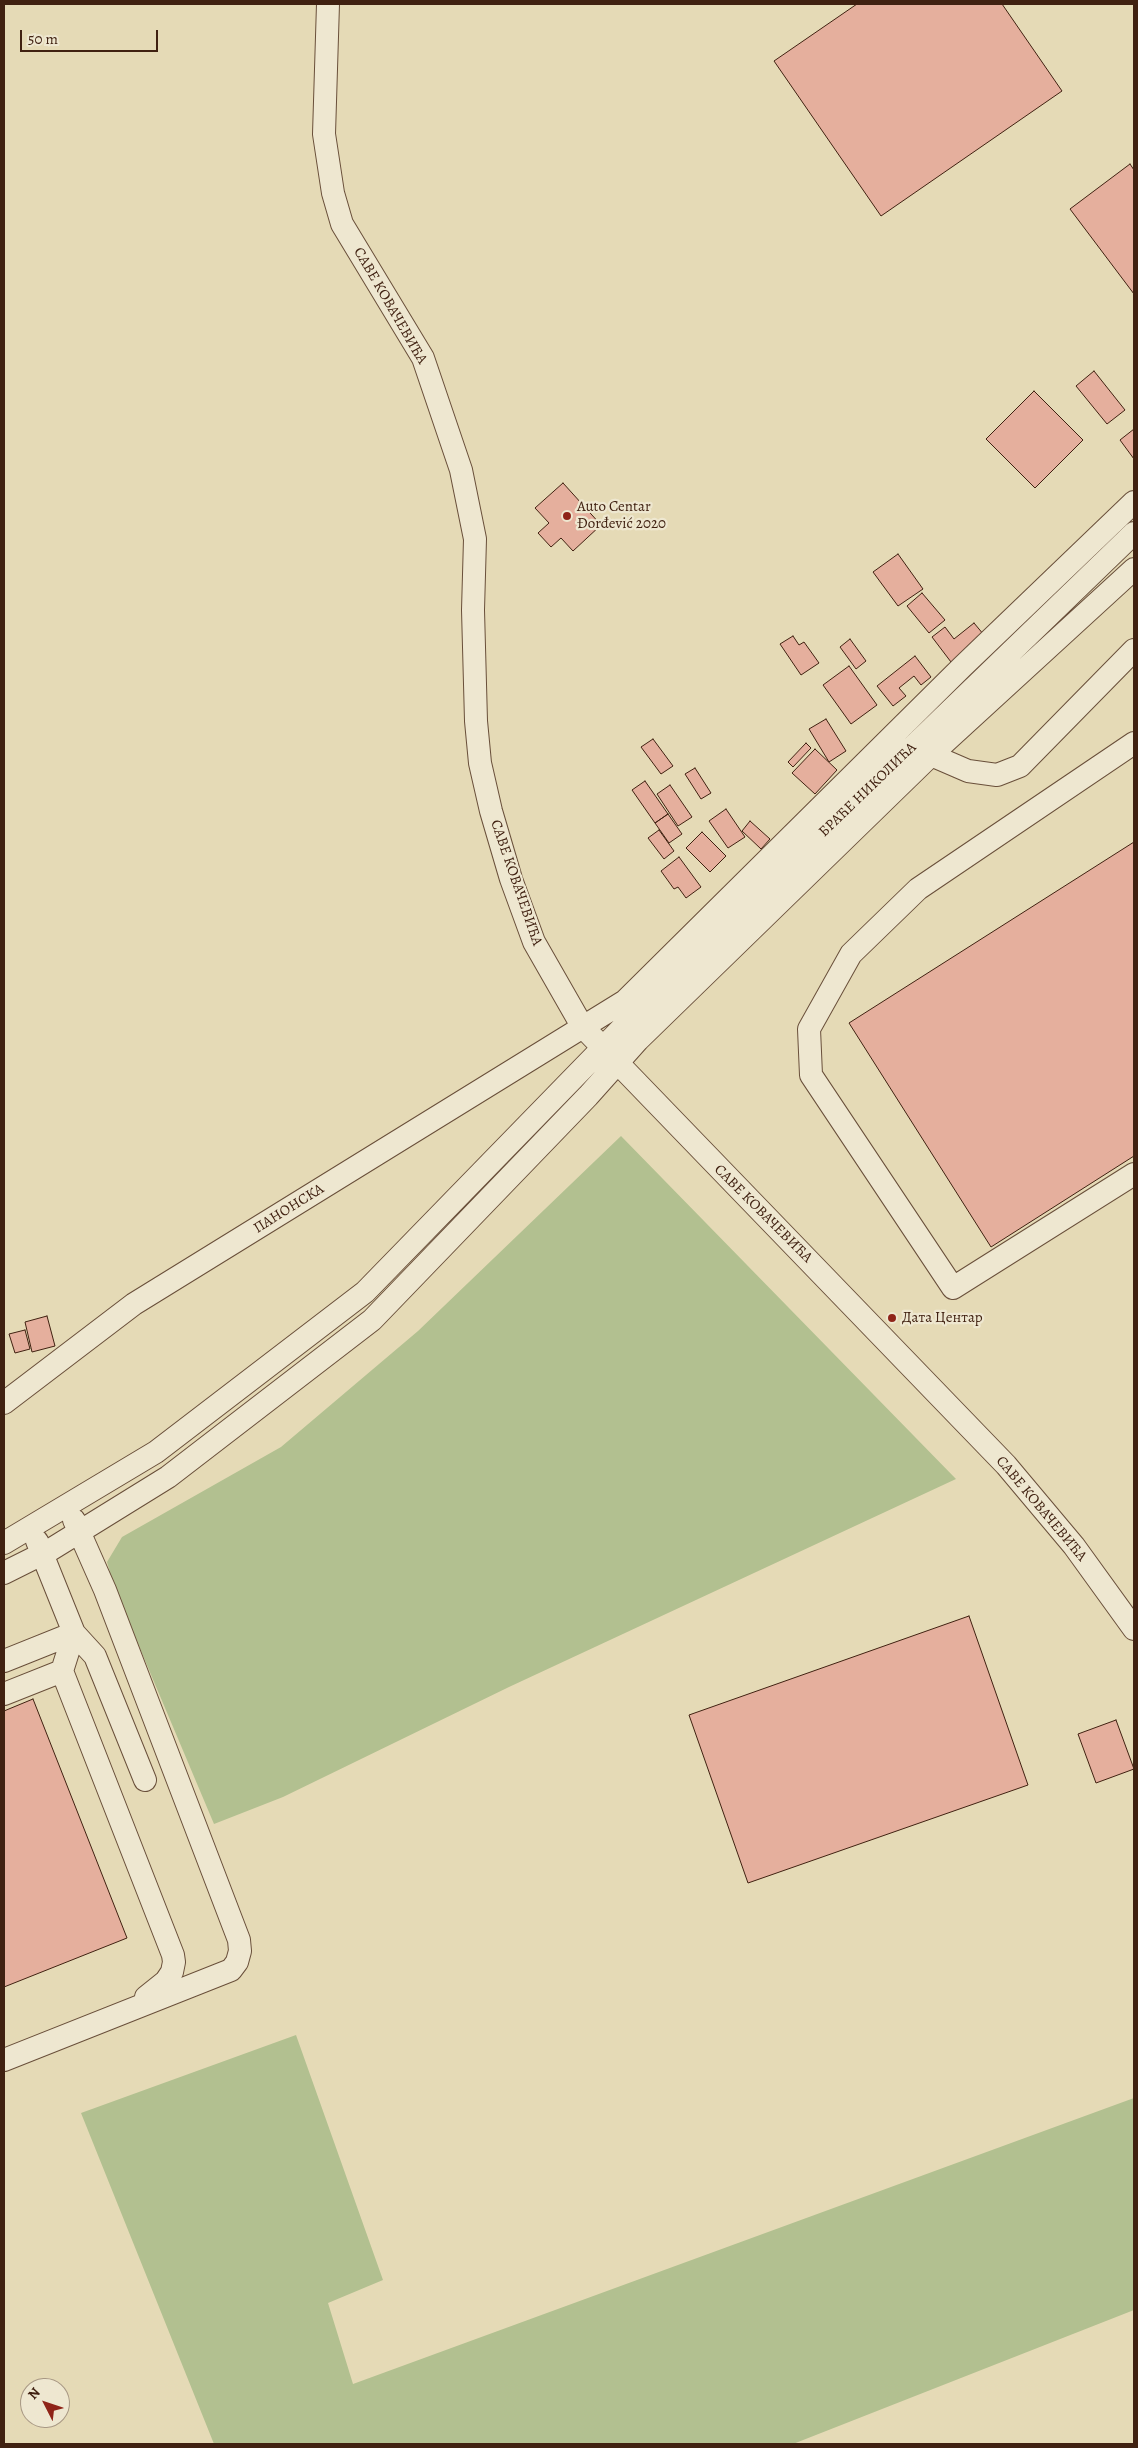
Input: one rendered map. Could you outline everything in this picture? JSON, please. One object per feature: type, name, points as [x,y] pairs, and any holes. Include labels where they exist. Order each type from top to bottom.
[{"type":"street","name":"САВЕ КОВАЧЕВИЋА","points":[[328,4],[324,134],[333,193],[342,224],[423,358],[462,470],[475,539],[473,610],[476,721],[480,763],[491,811],[511,879],[534,942],[582,1026],[1006,1465],[1074,1546],[1134,1629]]},
{"type":"street","name":"ПАНОНСКА","points":[[4,1403],[134,1304],[625,1001],[969,660],[1134,502]]},
{"type":"street","name":"БРАЋЕ НИКОЛИЋА","points":[[4,1544],[156,1452],[365,1292],[602,1048],[1134,533]]},
{"type":"street","name":"БРАЋЕ НИКОЛИЋА","points":[[4,1573],[42,1554],[168,1477],[372,1320],[618,1065],[638,1040],[931,755],[1134,569]]},
{"type":"street","points":[[931,755],[968,771],[997,775],[1020,766],[1134,650]]},
{"type":"street","points":[[1134,743],[918,889],[851,954],[809,1029],[811,1076],[953,1288],[1134,1174]]},
{"type":"street","points":[[4,2060],[231,1970],[237,1962],[240,1951],[239,1940],[108,1599],[67,1505]]},
{"type":"street","points":[[31,1527],[74,1633],[96,1656],[145,1780]]},
{"type":"street","points":[[74,1633],[62,1672],[174,1962],[166,1981],[123,2013]]},
{"type":"street","points":[[4,1660],[74,1633]]},
{"type":"street","points":[[4,1694],[62,1672]]},
{"type":"green space","points":[[621,1136],[956,1479],[509,1687],[283,1797],[214,1824],[114,1587],[107,1562],[122,1537],[281,1447],[418,1331]]},
{"type":"green space","points":[[296,2035],[383,2280],[328,2303],[353,2384],[1134,2098],[1134,2310],[793,2444],[214,2444],[81,2113]]},
{"type":"building","points":[[857,4],[1002,4],[1062,91],[881,216],[774,61]]},
{"type":"building","points":[[1130,164],[1134,170],[1134,294],[1070,209]]},
{"type":"building","points":[[1094,371],[1125,410],[1107,424],[1076,386]]},
{"type":"building","points":[[1034,391],[1083,440],[1035,488],[986,439]]},
{"type":"building","points":[[1134,429],[1134,459],[1120,440]]},
{"type":"building","name":"Auto Centar Đorđević 2020","points":[[563,483],[601,525],[573,551],[561,538],[551,547],[538,533],[549,523],[535,508]]},
{"type":"building","points":[[898,554],[923,589],[898,606],[873,572]]},
{"type":"building","points":[[922,593],[945,620],[929,633],[907,606]]},
{"type":"building","points":[[974,623],[984,635],[951,662],[932,637],[945,627],[954,639]]},
{"type":"building","points":[[793,636],[799,645],[804,642],[819,663],[801,675],[780,644]]},
{"type":"building","points":[[850,639],[866,661],[856,669],[840,647]]},
{"type":"building","points":[[915,656],[931,677],[921,685],[914,676],[899,688],[906,696],[893,706],[877,686]]},
{"type":"building","points":[[849,666],[877,705],[851,724],[823,685]]},
{"type":"building","points":[[826,719],[846,751],[829,762],[809,729]]},
{"type":"building","points":[[653,739],[673,766],[661,774],[641,747]]},
{"type":"building","points":[[806,743],[811,748],[793,767],[788,762]]},
{"type":"building","points":[[815,749],[837,770],[815,794],[792,773]]},
{"type":"building","points":[[695,768],[711,793],[701,799],[685,774]]},
{"type":"building","points":[[645,781],[668,814],[655,823],[632,790]]},
{"type":"building","points":[[670,785],[692,817],[678,826],[657,794]]},
{"type":"building","points":[[726,809],[745,837],[728,848],[709,821]]},
{"type":"building","points":[[668,814],[682,834],[669,843],[655,823]]},
{"type":"building","points":[[750,821],[770,839],[761,849],[742,831]]},
{"type":"building","points":[[659,830],[674,851],[664,859],[648,838]]},
{"type":"building","points":[[702,832],[726,856],[710,872],[686,848]]},
{"type":"building","points":[[1134,842],[1134,1156],[991,1247],[849,1023]]},
{"type":"building","points":[[679,857],[701,887],[686,898],[678,887],[674,889],[661,871]]},
{"type":"building","points":[[47,1316],[55,1346],[32,1352],[25,1322]]},
{"type":"building","points":[[25,1330],[30,1349],[15,1353],[9,1334]]},
{"type":"building","points":[[969,1616],[1028,1785],[748,1883],[689,1715]]},
{"type":"building","points":[[33,1699],[127,1938],[4,1987],[4,1711]]},
{"type":"building","points":[[1116,1720],[1134,1769],[1096,1783],[1078,1734]]},
{"type":"place","name":"Auto Centar Đorđević 2020","points":[[567,516]]},
{"type":"place","name":"Дата Центар","points":[[892,1318]]}]
